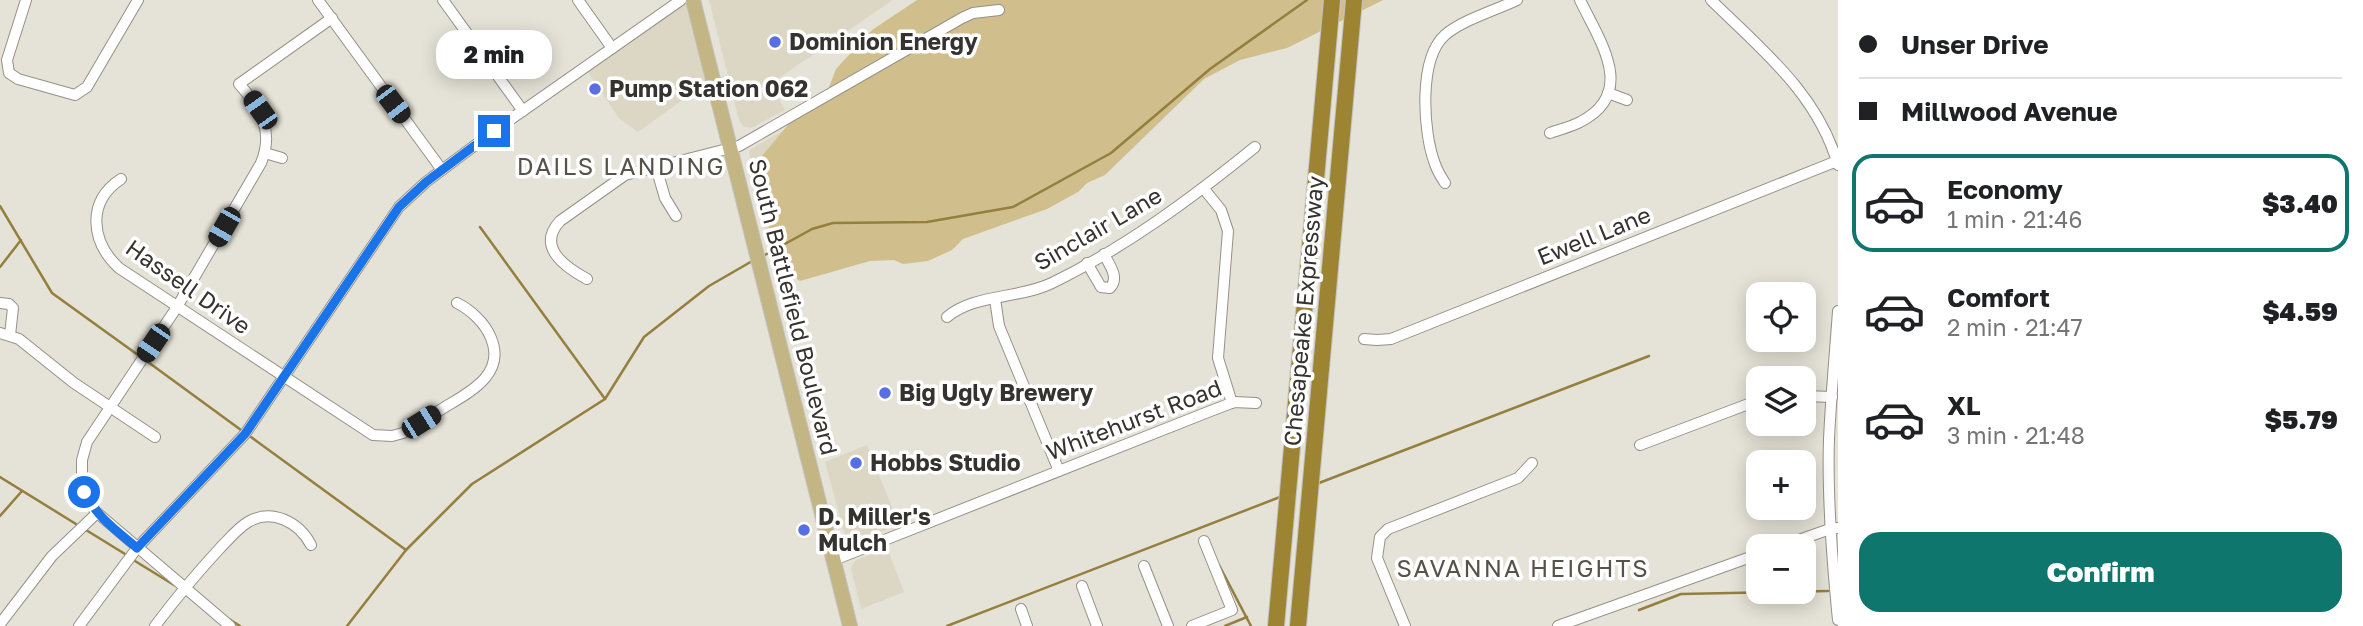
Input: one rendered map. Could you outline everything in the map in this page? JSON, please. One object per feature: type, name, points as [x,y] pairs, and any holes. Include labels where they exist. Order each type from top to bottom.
[{"type":"highway","name":"Chesapeake Expressway","points":[[1276,626],[1332,0]]},
{"type":"highway","name":"Chesapeake Expressway","points":[[1298,626],[1354,0]]},
{"type":"main road","name":"South Battlefield Boulevard","points":[[693,0],[850,626]]},
{"type":"street","points":[[26,0],[7,60],[9,73],[18,79],[75,95],[87,88],[138,0]]},
{"type":"street","points":[[318,0],[442,170]]},
{"type":"street","points":[[443,0],[523,111]]},
{"type":"street","points":[[578,0],[612,48]]},
{"type":"street","points":[[79,626],[137,548],[245,434],[393,216],[419,188],[681,0]]},
{"type":"street","points":[[1445,183],[1431,153],[1427,114],[1426,72],[1434,46],[1454,29],[1517,0]]},
{"type":"street","points":[[1550,133],[1581,122],[1597,110],[1608,93],[1612,78],[1611,66],[1580,0]]},
{"type":"street","points":[[1711,0],[1796,85],[1819,120],[1837,163]]},
{"type":"street","points":[[587,279],[570,270],[554,253],[551,238],[556,226],[625,176],[739,146],[962,18],[973,13],[999,10]]},
{"type":"street","points":[[230,626],[97,513],[84,492],[82,460],[88,442],[177,307],[265,153],[267,136],[264,117],[252,97],[239,84],[332,18]]},
{"type":"street","points":[[1608,93],[1627,100]]},
{"type":"street","name":"Sinclair Lane","points":[[947,317],[961,306],[1037,289],[1104,254],[1204,189],[1255,146]]},
{"type":"street","points":[[265,153],[282,158]]},
{"type":"street","name":"Ewell Lane","points":[[1364,339],[1391,339],[1837,163]]},
{"type":"street","points":[[656,167],[665,198],[676,216]]},
{"type":"street","name":"Hassell Drive","points":[[121,179],[103,197],[98,207],[97,233],[110,260],[373,435],[392,436],[402,433],[475,389],[491,372],[494,354],[491,337],[476,316],[457,303]]},
{"type":"street","points":[[1204,189],[1224,216],[1228,232],[1217,358],[1232,403]]},
{"type":"street","points":[[1087,263],[1101,287],[1110,288],[1115,276],[1104,254]]},
{"type":"street","points":[[995,299],[999,326],[1059,471]]},
{"type":"street","points":[[0,303],[9,304],[13,308],[5,334],[155,437]]},
{"type":"street","points":[[1838,311],[1832,397],[1838,620]]},
{"type":"street","points":[[1816,396],[1832,397]]},
{"type":"street","name":"Whitehurst Road","points":[[834,561],[1232,403],[1256,403]]},
{"type":"street","points":[[1640,445],[1746,405]]},
{"type":"street","points":[[1405,626],[1377,558],[1380,537],[1388,529],[1518,478],[1532,463]]},
{"type":"street","points":[[0,624],[52,556],[97,513]]},
{"type":"street","points":[[155,626],[183,587],[242,526],[257,518],[272,516],[287,520],[303,532],[311,545]]},
{"type":"street","points":[[1816,534],[1834,528]]},
{"type":"street","points":[[1192,626],[1232,610],[1203,541]]},
{"type":"street","points":[[1558,626],[1746,559]]},
{"type":"street","points":[[1144,566],[1168,626]]},
{"type":"street","points":[[1082,586],[1097,626]]},
{"type":"street","points":[[1021,609],[1027,626]]},
{"type":"shaded area","points":[[681,0],[693,0],[713,78],[638,132],[619,118],[585,68]]},
{"type":"shaded area","name":"Dominion Energy","points":[[709,0],[893,0],[770,84],[785,110],[751,128],[744,127],[739,120]]},
{"type":"shaded area","points":[[917,0],[1383,0],[1287,48],[1240,60],[1204,79],[1105,175],[1087,183],[1078,192],[1047,209],[963,239],[952,250],[928,261],[903,264],[894,260],[870,261],[800,281],[778,265],[771,255],[771,195],[760,169],[762,156],[792,120],[826,95],[836,69],[872,30]]},
{"type":"shaded area","points":[[794,124],[822,237],[772,261],[749,152]]},
{"type":"shaded area","name":"Hobbs Studio","points":[[867,445],[899,525],[855,542],[845,535],[825,462]]},
{"type":"shaded area","points":[[887,548],[904,592],[861,609],[851,569],[853,564],[856,560]]},
{"type":"waterway","points":[[763,256],[812,229],[833,223],[927,222],[1013,207],[1111,153],[1210,69],[1307,0]]},
{"type":"waterway","points":[[0,206],[52,293],[138,355]]},
{"type":"waterway","points":[[480,227],[605,399]]},
{"type":"waterway","points":[[0,267],[21,240]]},
{"type":"waterway","points":[[347,626],[406,550],[472,484],[605,399],[644,337],[709,286],[754,260]]},
{"type":"waterway","points":[[1319,483],[1649,356]]},
{"type":"waterway","points":[[148,362],[241,430]]},
{"type":"waterway","points":[[251,437],[406,550]]},
{"type":"waterway","points":[[0,477],[76,524]]},
{"type":"waterway","points":[[0,516],[22,491]]},
{"type":"waterway","points":[[947,626],[1280,497]]},
{"type":"waterway","points":[[86,530],[125,554]]},
{"type":"waterway","points":[[135,561],[174,585]]},
{"type":"waterway","points":[[1219,565],[1251,626]]},
{"type":"waterway","points":[[1639,610],[1681,594],[1828,591]]},
{"type":"waterway","points":[[1225,626],[1247,617]]},
{"type":"waterway","points":[[229,619],[240,626]]},
{"type":"place","name":"Dominion Energy","points":[[775,42]]},
{"type":"place","name":"Pump Station 062","points":[[595,89]]},
{"type":"place","name":"Big Ugly Brewery","points":[[885,393]]},
{"type":"place","name":"Hobbs Studio","points":[[856,463]]},
{"type":"place","name":"D. Miller's Mulch","points":[[804,530]]},
{"type":"district","name":"DAILS LANDING","points":[[621,167]]},
{"type":"district","name":"SAVANNA HEIGHTS","points":[[1523,569]]},
{"type":"route","points":[[84,492],[105,522],[137,548],[245,434],[399,207],[426,182],[494,131]]}]
